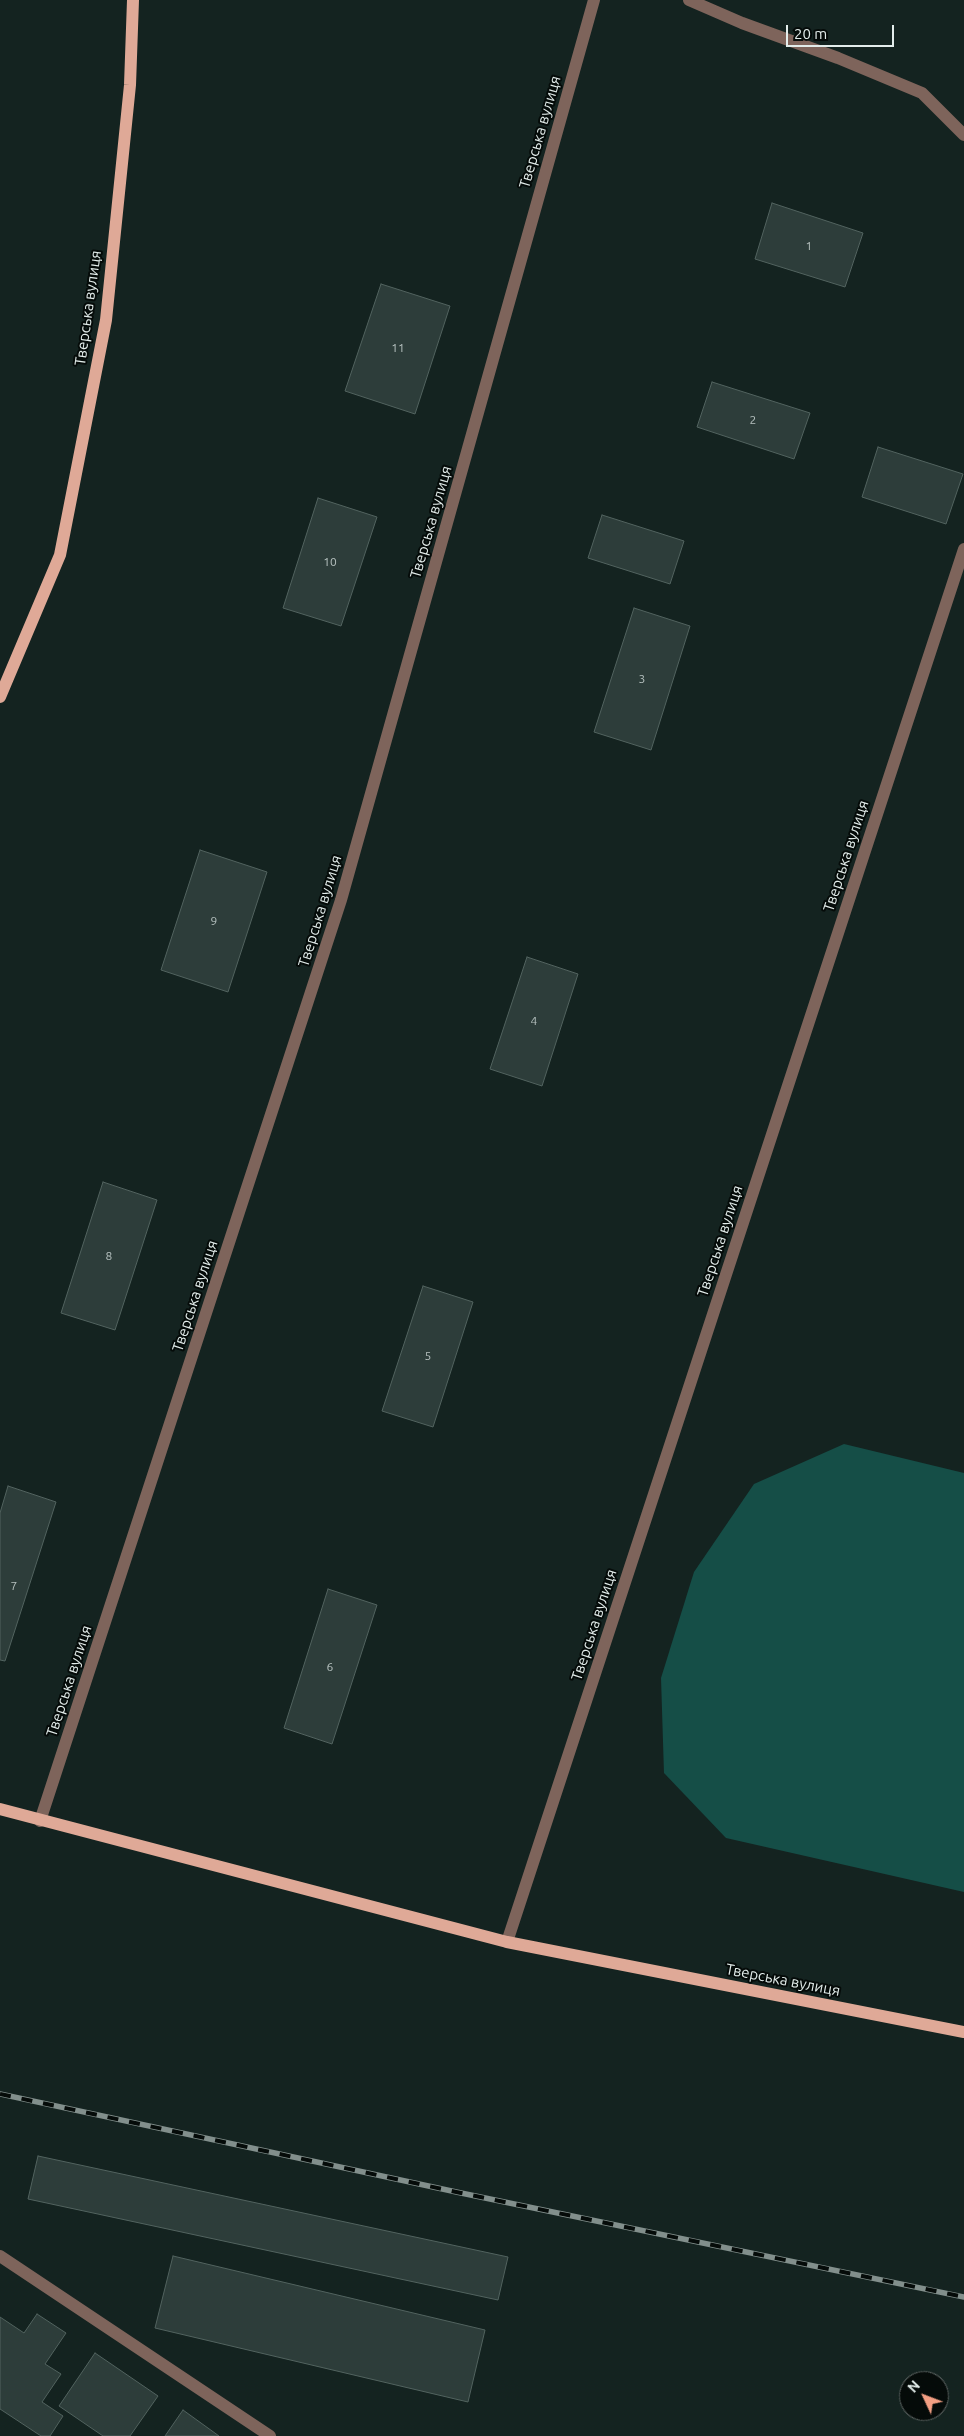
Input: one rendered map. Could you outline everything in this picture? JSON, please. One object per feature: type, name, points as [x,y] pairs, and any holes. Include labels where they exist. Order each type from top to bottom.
[{"type":"main road","name":"Тверська вулиця","points":[[0,697],[60,555],[106,320],[130,85],[133,0]]},
{"type":"main road","name":"Тверська вулиця","points":[[0,1809],[507,1942],[964,2032]]},
{"type":"street","name":"Тверська вулиця","points":[[40,1820],[341,900],[594,0]]},
{"type":"street","points":[[689,0],[742,23],[838,58],[922,93],[964,135]]},
{"type":"street","name":"Тверська вулиця","points":[[507,1942],[964,549]]},
{"type":"street","points":[[0,2256],[270,2436]]},
{"type":"shaded area","points":[[844,1444],[964,1473],[964,1892],[726,1838],[664,1773],[661,1678],[694,1572],[754,1484]]},
{"type":"building","points":[[772,203],[863,233],[845,287],[755,259]]},
{"type":"building","points":[[381,284],[450,306],[415,414],[345,391]]},
{"type":"building","points":[[712,382],[810,413],[794,459],[697,427]]},
{"type":"building","points":[[878,447],[963,474],[946,524],[862,497]]},
{"type":"building","points":[[318,498],[377,517],[341,626],[283,608]]},
{"type":"building","points":[[602,515],[684,541],[670,584],[588,558]]},
{"type":"building","points":[[634,608],[690,626],[651,750],[594,732]]},
{"type":"building","points":[[200,850],[267,872],[228,992],[161,970]]},
{"type":"building","points":[[527,957],[578,974],[542,1086],[490,1069]]},
{"type":"building","points":[[103,1182],[157,1200],[115,1330],[61,1313]]},
{"type":"building","points":[[423,1286],[473,1302],[433,1427],[382,1411]]},
{"type":"building","points":[[8,1486],[56,1502],[5,1661],[0,1660],[0,1513]]},
{"type":"building","points":[[328,1589],[377,1605],[332,1744],[284,1728]]},
{"type":"building","points":[[38,2156],[508,2257],[498,2300],[28,2199]]},
{"type":"building","points":[[173,2256],[485,2330],[468,2402],[155,2328]]},
{"type":"building","points":[[37,2314],[66,2333],[45,2364],[61,2374],[42,2402],[63,2416],[50,2436],[41,2436],[0,2409],[0,2317],[24,2333]]},
{"type":"building","points":[[95,2353],[158,2396],[130,2436],[103,2436],[59,2406]]},
{"type":"building","points":[[183,2410],[219,2436],[165,2436]]},
{"type":"railway","points":[[0,2094],[461,2193],[964,2297]]}]
